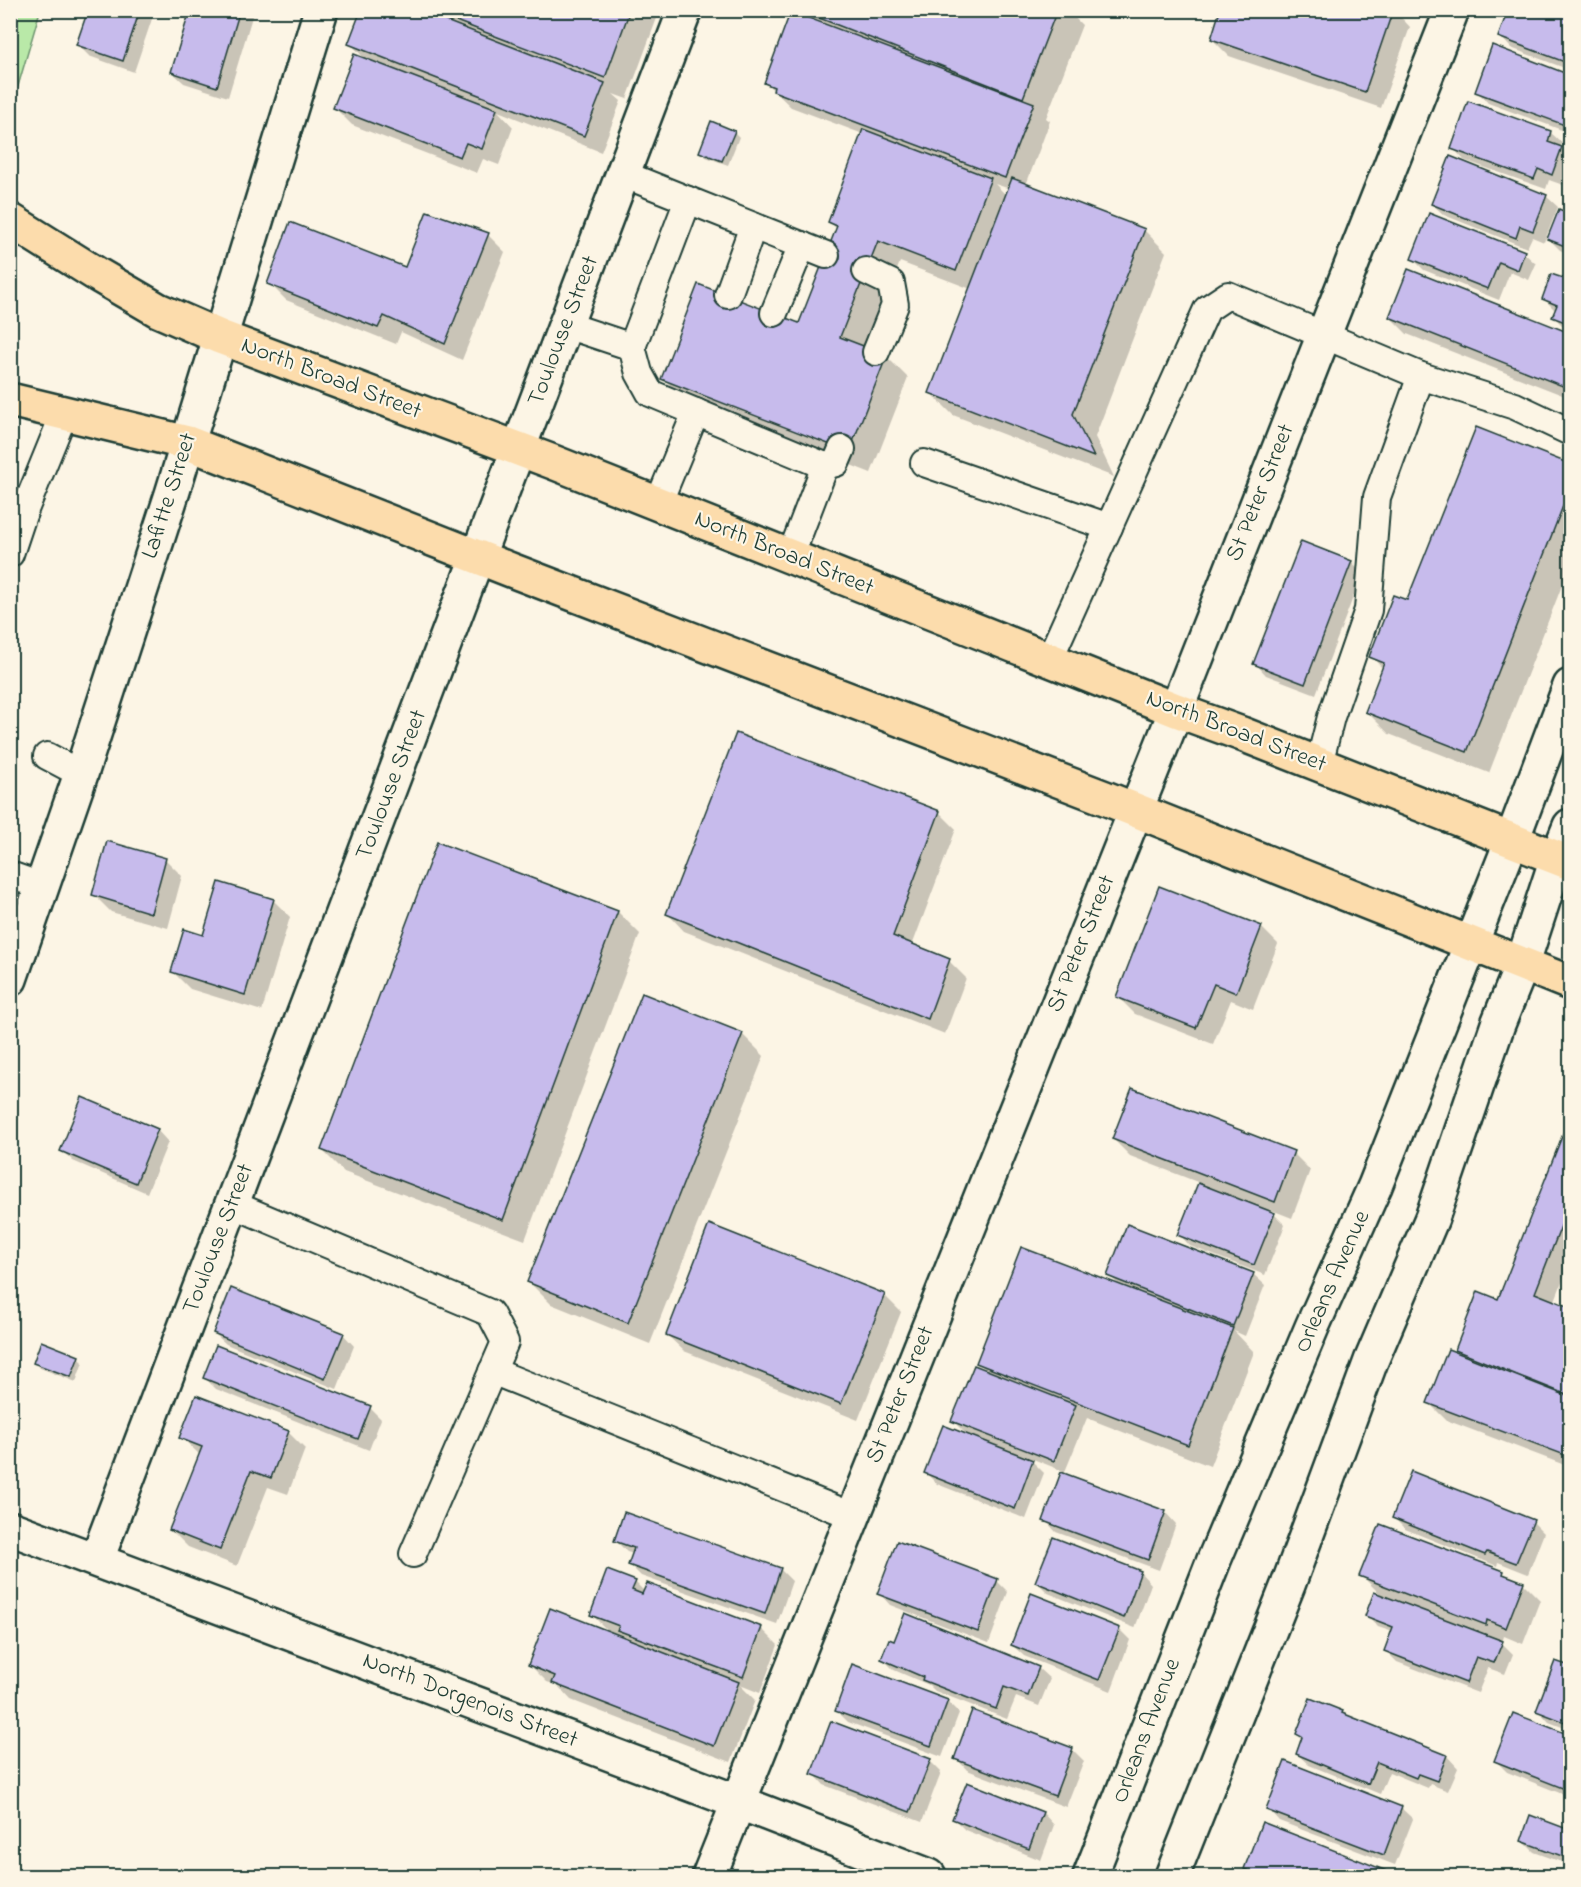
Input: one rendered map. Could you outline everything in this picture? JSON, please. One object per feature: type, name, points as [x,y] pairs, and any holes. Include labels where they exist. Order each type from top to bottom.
[{"type":"main road","name":"North Broad Street","points":[[10,220],[158,310],[220,337],[519,449],[1176,710],[1564,860]]},
{"type":"main road","points":[[10,400],[188,443],[1135,810],[1570,983]]},
{"type":"street","name":"Lafitte Street","points":[[10,979],[81,774],[188,443],[321,10]]},
{"type":"street","name":"Toulouse Street","points":[[97,1559],[685,10]]},
{"type":"street","name":"St Peter Street","points":[[709,1876],[1176,710],[1452,10]]},
{"type":"street","name":"Orleans Avenue","points":[[1090,1876],[1214,1560],[1312,1326],[1375,1186],[1512,840],[1570,686]]},
{"type":"street","points":[[1172,1876],[1288,1585],[1371,1361],[1432,1218],[1498,1024],[1564,860],[1570,826]]},
{"type":"street","name":"North Dorgenois Street","points":[[10,1528],[97,1559],[929,1876]]},
{"type":"lane","points":[[623,174],[826,255]]},
{"type":"lane","points":[[688,200],[632,347],[639,373],[650,393],[737,418],[833,457],[790,557]]},
{"type":"lane","points":[[728,295],[753,226]]},
{"type":"lane","points":[[774,313],[802,245]]},
{"type":"lane","points":[[866,271],[891,283],[895,305],[876,352]]},
{"type":"lane","points":[[1049,660],[1207,309],[1228,295],[1421,376],[1515,406],[1570,432]]},
{"type":"lane","points":[[566,325],[632,347]]},
{"type":"lane","points":[[1319,764],[1331,717],[1368,610],[1377,497],[1421,376]]},
{"type":"lane","points":[[658,504],[689,403]]},
{"type":"lane","points":[[10,554],[17,511],[64,414]]},
{"type":"lane","points":[[924,463],[1109,527]]},
{"type":"lane","points":[[47,756],[81,774]]},
{"type":"lane","points":[[10,875],[41,886]]},
{"type":"lane","points":[[232,1204],[490,1313],[505,1342],[413,1554]]},
{"type":"lane","points":[[492,1371],[853,1516]]},
{"type":"green space","points":[[10,11],[40,11],[11,110]]},
{"type":"building","points":[[88,10],[140,10],[123,61],[76,45]]},
{"type":"building","points":[[190,10],[240,10],[217,87],[171,72]]},
{"type":"building","points":[[361,10],[418,10],[605,83],[584,136],[348,44]]},
{"type":"building","points":[[427,10],[630,10],[605,78]]},
{"type":"building","points":[[799,10],[1057,10],[1023,98]]},
{"type":"building","points":[[1220,10],[1393,10],[1365,92],[1211,39]]},
{"type":"building","points":[[1508,10],[1570,10],[1570,64],[1498,37]]},
{"type":"building","points":[[790,13],[801,17],[801,15],[1034,103],[1005,178],[773,91],[774,87],[764,83]]},
{"type":"building","points":[[1492,45],[1570,75],[1570,127],[1475,92]]},
{"type":"building","points":[[354,54],[497,109],[482,149],[466,143],[460,157],[333,108]]},
{"type":"building","points":[[1468,101],[1551,131],[1548,142],[1562,147],[1552,175],[1538,169],[1534,179],[1451,149]]},
{"type":"building","points":[[711,121],[735,131],[722,161],[699,152]]},
{"type":"building","points":[[863,129],[991,178],[956,271],[878,241],[840,337],[887,355],[849,452],[661,379],[698,284],[799,323],[837,226],[828,222]]},
{"type":"building","points":[[1450,156],[1547,195],[1533,231],[1520,226],[1516,238],[1431,204]]},
{"type":"building","points":[[1012,178],[1145,229],[1073,414],[1094,457],[929,393]]},
{"type":"building","points":[[1559,209],[1570,214],[1570,248],[1547,239]]},
{"type":"building","points":[[427,211],[489,233],[445,344],[384,316],[378,328],[267,284],[290,222],[405,267]]},
{"type":"building","points":[[1429,213],[1525,251],[1518,270],[1499,262],[1488,289],[1411,259]]},
{"type":"building","points":[[1408,269],[1570,333],[1570,389],[1389,317]]},
{"type":"building","points":[[1551,274],[1569,280],[1570,275],[1570,324],[1552,317],[1557,305],[1542,299]]},
{"type":"building","points":[[1476,427],[1570,464],[1570,488],[1467,752],[1365,712],[1384,663],[1369,657],[1393,595],[1407,600]]},
{"type":"building","points":[[1301,541],[1352,561],[1305,684],[1253,664]]},
{"type":"building","points":[[736,733],[940,811],[893,936],[950,959],[928,1019],[666,914]]},
{"type":"building","points":[[107,841],[166,858],[151,913],[92,895]]},
{"type":"building","points":[[437,842],[618,911],[503,1220],[321,1150]]},
{"type":"building","points":[[219,882],[274,899],[245,995],[171,972],[184,929],[203,935]]},
{"type":"building","points":[[1159,886],[1262,926],[1236,993],[1214,984],[1196,1028],[1116,997]]},
{"type":"building","points":[[642,993],[743,1033],[628,1323],[527,1282]]},
{"type":"building","points":[[1132,1088],[1294,1151],[1275,1202],[1112,1139]]},
{"type":"building","points":[[82,1097],[158,1129],[136,1183],[60,1151]]},
{"type":"building","points":[[1570,1116],[1570,1203],[1535,1293],[1570,1307],[1570,1396],[1455,1350],[1478,1291],[1498,1299]]},
{"type":"building","points":[[1198,1183],[1275,1213],[1254,1265],[1177,1235]]},
{"type":"building","points":[[709,1224],[885,1294],[841,1404],[666,1335]]},
{"type":"building","points":[[1127,1224],[1254,1273],[1233,1326],[1107,1276]]},
{"type":"building","points":[[1021,1247],[1233,1328],[1188,1445],[976,1363]]},
{"type":"building","points":[[231,1288],[344,1333],[325,1379],[213,1333]]},
{"type":"building","points":[[41,1341],[79,1356],[71,1377],[33,1363]]},
{"type":"building","points":[[216,1345],[371,1406],[358,1439],[203,1378]]},
{"type":"building","points":[[1448,1349],[1570,1397],[1570,1457],[1427,1403]]},
{"type":"building","points":[[974,1365],[1076,1405],[1054,1461],[951,1421]]},
{"type":"building","points":[[196,1395],[289,1431],[271,1478],[251,1471],[220,1550],[169,1530],[202,1447],[179,1438]]},
{"type":"building","points":[[943,1425],[1033,1460],[1015,1509],[924,1473]]},
{"type":"building","points":[[1411,1471],[1534,1520],[1516,1563],[1487,1552],[1485,1555],[1392,1518]]},
{"type":"building","points":[[1061,1472],[1166,1511],[1148,1560],[1043,1521]]},
{"type":"building","points":[[624,1512],[781,1568],[765,1614],[628,1565],[634,1548],[614,1541]]},
{"type":"building","points":[[1380,1524],[1504,1571],[1503,1574],[1524,1582],[1506,1628],[1487,1620],[1486,1625],[1359,1576]]},
{"type":"building","points":[[1053,1537],[1141,1571],[1124,1618],[1035,1582]]},
{"type":"building","points":[[897,1541],[998,1579],[978,1632],[877,1594]]},
{"type":"building","points":[[607,1570],[636,1581],[632,1590],[642,1594],[647,1583],[762,1627],[743,1677],[617,1630],[619,1626],[590,1615]]},
{"type":"building","points":[[1374,1592],[1503,1641],[1494,1663],[1476,1657],[1466,1683],[1384,1651],[1393,1627],[1365,1616]]},
{"type":"building","points":[[1031,1593],[1120,1628],[1099,1680],[1011,1645]]},
{"type":"building","points":[[550,1608],[739,1682],[714,1746],[552,1683],[555,1676],[528,1665]]},
{"type":"building","points":[[905,1613],[1039,1667],[1028,1696],[1004,1687],[996,1709],[922,1680],[923,1677],[881,1659],[889,1639],[894,1641]]},
{"type":"building","points":[[1555,1661],[1570,1666],[1570,1724],[1536,1711]]},
{"type":"building","points":[[852,1664],[948,1700],[931,1746],[835,1711]]},
{"type":"building","points":[[1310,1698],[1447,1755],[1437,1781],[1418,1774],[1416,1778],[1377,1762],[1368,1784],[1296,1754],[1302,1737],[1296,1734]]},
{"type":"building","points":[[972,1710],[1073,1748],[1055,1796],[954,1759]]},
{"type":"building","points":[[1513,1713],[1570,1735],[1570,1791],[1494,1761]]},
{"type":"building","points":[[831,1721],[931,1759],[910,1812],[811,1774]]},
{"type":"building","points":[[1285,1761],[1402,1807],[1384,1855],[1266,1810]]},
{"type":"building","points":[[967,1782],[1043,1812],[1029,1849],[952,1819]]},
{"type":"building","points":[[1530,1815],[1570,1830],[1570,1859],[1521,1841]]},
{"type":"building","points":[[1262,1822],[1387,1871],[1384,1876],[1263,1876],[1244,1869]]}]
